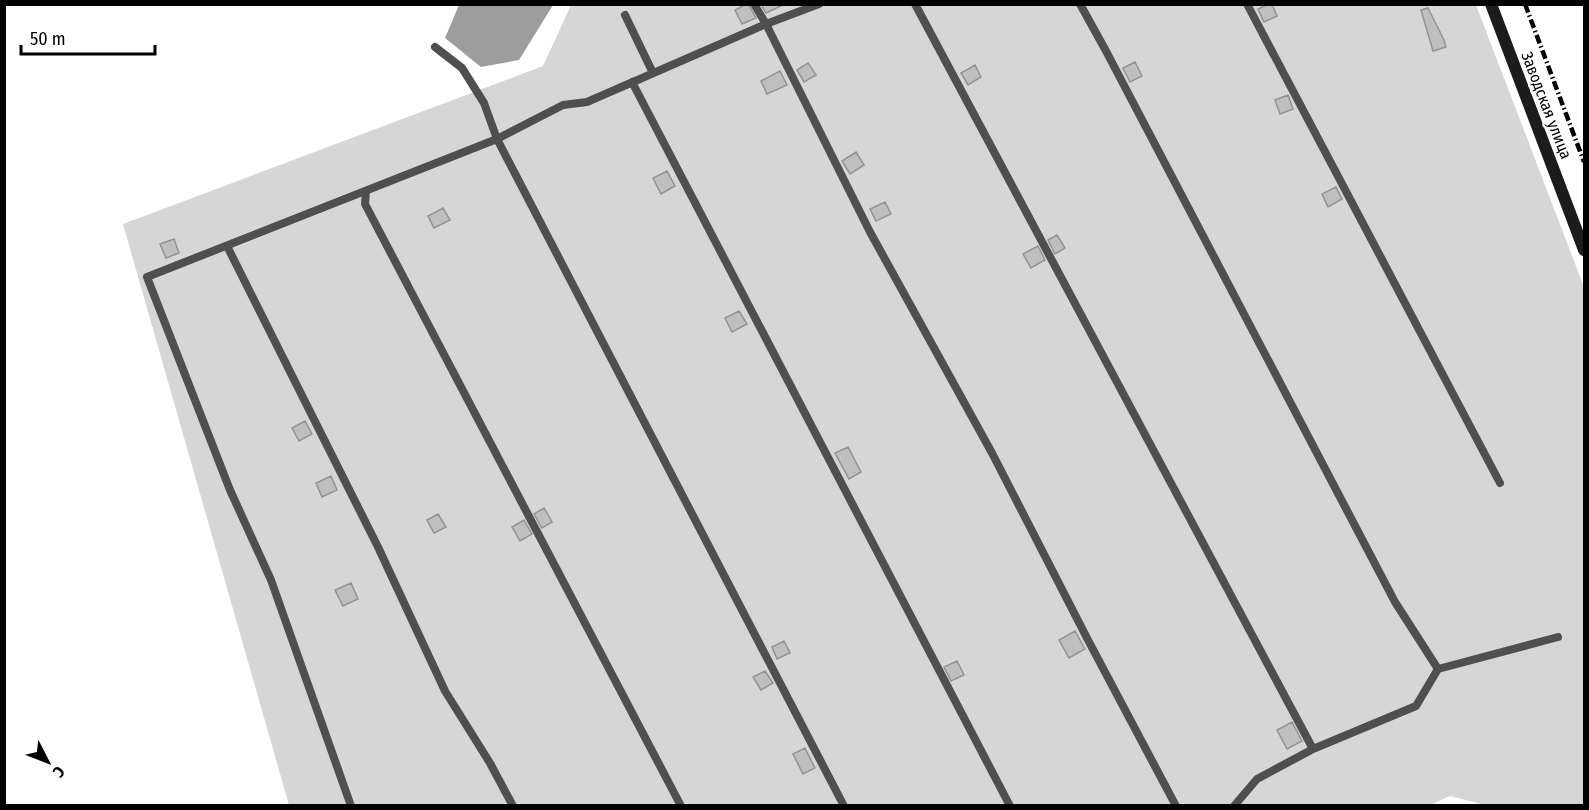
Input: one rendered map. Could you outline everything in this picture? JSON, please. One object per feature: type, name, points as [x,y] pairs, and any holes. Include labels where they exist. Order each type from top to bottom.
[{"type":"street","name":"Заводская улица","points":[[1491,4],[1584,250]]},
{"type":"lane","points":[[754,4],[870,232],[992,453],[1176,806]]},
{"type":"lane","points":[[351,806],[272,580],[230,490],[147,278],[497,139],[563,105],[587,102],[766,24],[819,4]]},
{"type":"lane","points":[[915,4],[1313,748]]},
{"type":"lane","points":[[1080,4],[1395,602],[1438,669]]},
{"type":"lane","points":[[1247,4],[1500,483]]},
{"type":"lane","points":[[625,15],[653,73]]},
{"type":"lane","points":[[435,46],[462,68],[484,103],[497,139],[844,806]]},
{"type":"lane","points":[[632,82],[1010,806]]},
{"type":"lane","points":[[366,191],[365,204],[681,806]]},
{"type":"lane","points":[[227,246],[378,548],[445,692],[490,763],[513,806]]},
{"type":"lane","points":[[1234,806],[1257,779],[1313,748],[1416,706],[1438,669],[1558,637]]},
{"type":"shaded area","points":[[459,4],[553,5],[519,60],[481,67],[445,38]]},
{"type":"shaded area","points":[[571,5],[1476,5],[1584,287],[1584,805],[1485,805],[1450,796],[1428,806],[289,805],[123,224],[543,66]]},
{"type":"building","points":[[748,4],[756,18],[742,24],[735,10]]},
{"type":"building","points":[[761,4],[785,4],[766,13]]},
{"type":"building","points":[[1272,4],[1277,16],[1264,22],[1258,9]]},
{"type":"building","points":[[1428,8],[1446,47],[1433,51],[1421,10]]},
{"type":"building","points":[[1135,62],[1142,76],[1130,82],[1123,68]]},
{"type":"building","points":[[808,63],[816,75],[804,82],[797,70]]},
{"type":"building","points":[[975,65],[981,77],[968,85],[961,73]]},
{"type":"building","points":[[780,71],[787,85],[767,94],[761,81]]},
{"type":"building","points":[[1288,95],[1293,109],[1280,114],[1275,100]]},
{"type":"building","points":[[856,152],[864,165],[850,174],[842,161]]},
{"type":"building","points":[[667,171],[675,186],[661,194],[653,178]]},
{"type":"building","points":[[1336,187],[1342,199],[1328,207],[1322,194]]},
{"type":"building","points":[[885,202],[891,214],[876,221],[870,209]]},
{"type":"building","points":[[443,208],[450,220],[434,228],[428,216]]},
{"type":"building","points":[[1057,235],[1065,248],[1055,254],[1048,240]]},
{"type":"building","points":[[174,239],[179,253],[166,258],[160,244]]},
{"type":"building","points":[[1038,246],[1045,260],[1031,268],[1023,254]]},
{"type":"building","points":[[739,311],[747,324],[732,332],[725,318]]},
{"type":"building","points":[[305,421],[312,434],[299,441],[292,428]]},
{"type":"building","points":[[848,447],[861,472],[849,479],[835,453]]},
{"type":"building","points":[[331,476],[337,490],[322,497],[316,483]]},
{"type":"building","points":[[544,508],[552,522],[542,528],[534,514]]},
{"type":"building","points":[[438,514],[446,527],[434,533],[427,520]]},
{"type":"building","points":[[524,520],[532,534],[520,541],[512,527]]},
{"type":"building","points":[[351,583],[358,599],[343,606],[335,590]]},
{"type":"building","points":[[1075,631],[1085,649],[1069,658],[1059,640]]},
{"type":"building","points":[[784,641],[790,653],[777,659],[772,647]]},
{"type":"building","points":[[957,661],[964,675],[951,681],[944,667]]},
{"type":"building","points":[[765,671],[773,683],[761,690],[753,677]]},
{"type":"building","points":[[1292,722],[1302,741],[1287,749],[1277,730]]},
{"type":"building","points":[[805,748],[815,768],[803,774],[793,754]]},
{"type":"railway","points":[[1525,4],[1584,162]]}]
